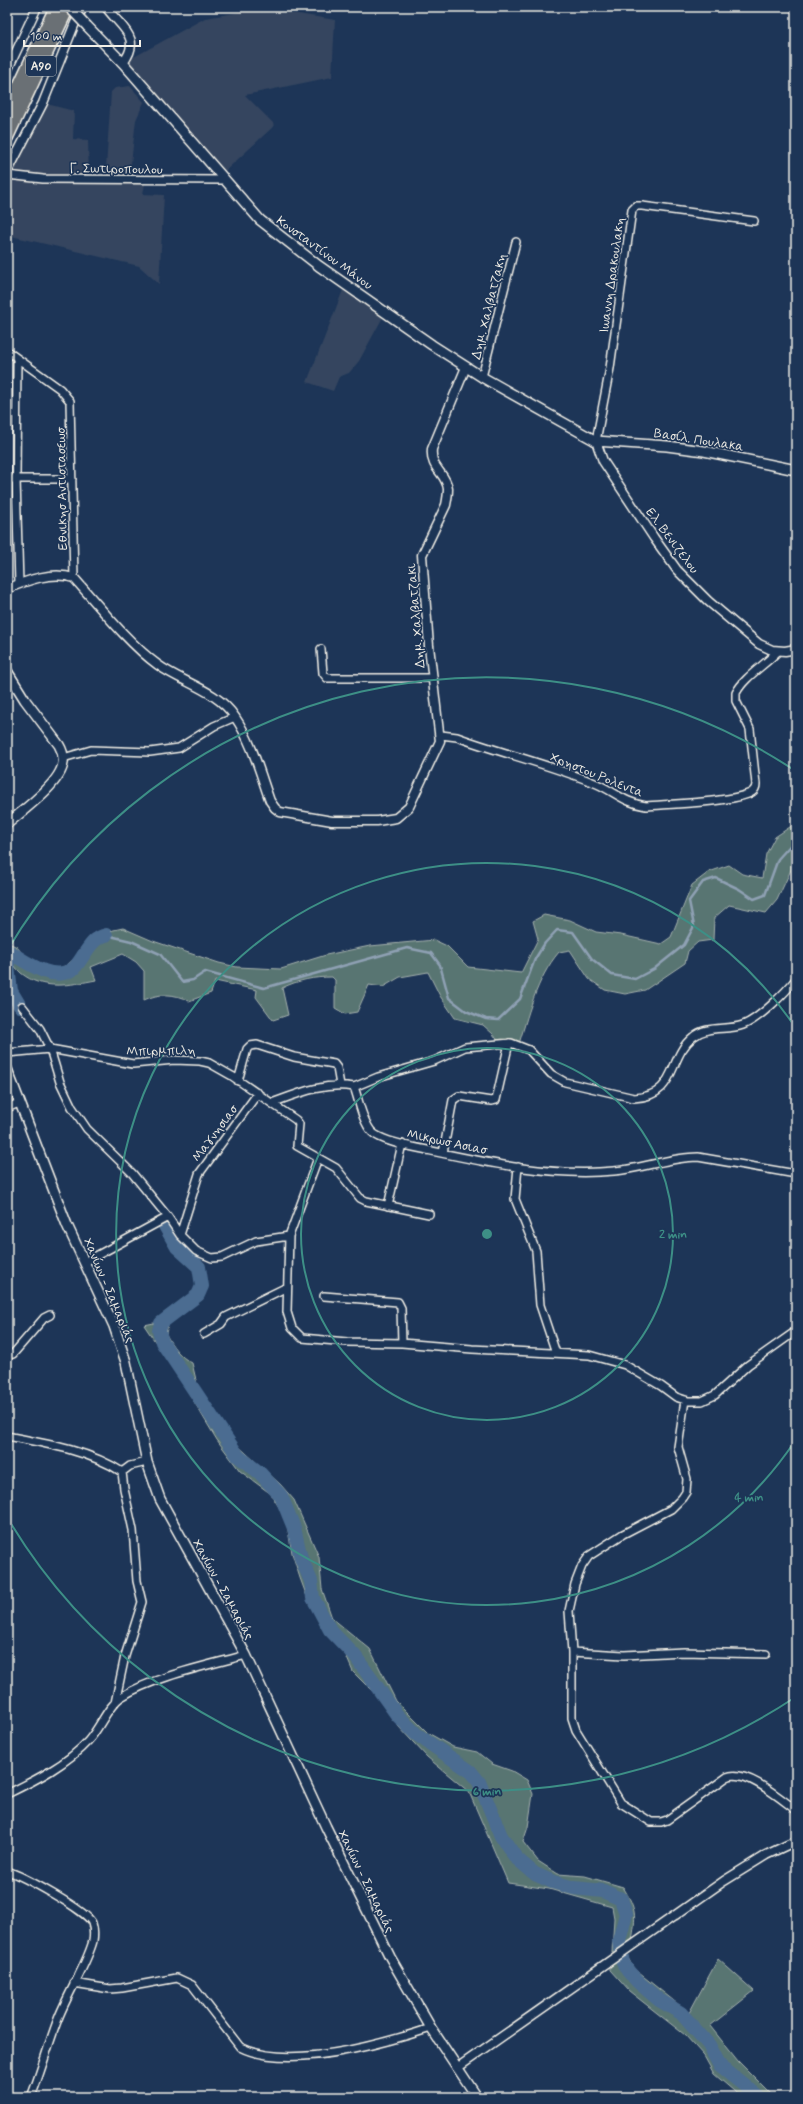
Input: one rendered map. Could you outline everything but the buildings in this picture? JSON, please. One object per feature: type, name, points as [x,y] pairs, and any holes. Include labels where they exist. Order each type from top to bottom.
[{"type":"highway","name":"Α90","points":[[7,112],[56,7]]},
{"type":"highway","name":"Α90","points":[[7,137],[69,7]]},
{"type":"main road","name":"Κονσταντίνου Μάνου","points":[[69,7],[123,63],[245,206],[266,225],[325,270],[432,345],[482,377],[596,441]]},
{"type":"main road","name":"Βασίλ. Πουλακα","points":[[596,441],[667,446],[704,451],[796,470]]},
{"type":"main road","points":[[7,671],[25,700],[59,745],[64,764],[51,784],[7,824]]},
{"type":"main road","name":"Χανίων - Σαμαριάς","points":[[7,1069],[67,1225],[114,1326],[123,1354],[140,1424],[147,1462],[160,1500],[246,1655],[326,1827],[390,1957],[432,2028],[477,2097]]},
{"type":"street","points":[[7,71],[37,7]]},
{"type":"street","points":[[7,174],[42,103],[75,23],[84,7]]},
{"type":"street","points":[[106,7],[131,37],[133,45],[130,53],[123,63]]},
{"type":"street","name":"Γ. Σωτιροπουλου","points":[[7,174],[43,179],[224,180]]},
{"type":"street","name":"Ιωαννη Δρακουλακη","points":[[596,441],[610,368],[633,208],[642,206],[754,221]]},
{"type":"street","name":"Δημ. Χαλβατζακη","points":[[482,377],[516,242]]},
{"type":"street","points":[[7,351],[17,359],[16,479],[19,584]]},
{"type":"street","name":"Εθνικησ Αντιστασεωσ","points":[[17,359],[60,389],[70,400],[74,578]]},
{"type":"street","name":"Δημ. Χαλβατζακι","points":[[441,736],[440,728],[437,722],[432,678],[422,555],[446,505],[448,488],[432,462],[432,449],[466,367]]},
{"type":"street","name":"Ελ. Βενιζελου","points":[[596,441],[603,461],[677,570],[708,601],[759,644],[778,651],[796,649]]},
{"type":"street","points":[[7,479],[72,479]]},
{"type":"street","points":[[7,589],[42,577],[62,574],[74,578],[136,645],[157,665],[223,702],[235,717],[248,739],[270,801],[275,808],[288,814],[332,821],[388,820],[405,812],[410,807],[438,747],[441,736]]},
{"type":"street","points":[[321,649],[323,673],[326,678],[432,678]]},
{"type":"street","name":"Χρηστου Ρολεντα","points":[[441,736],[458,737],[563,771],[599,784],[635,805],[646,806],[732,798],[751,792],[755,789],[756,784],[750,729],[736,701],[736,693],[748,678],[770,660],[778,651]]},
{"type":"street","points":[[63,758],[91,750],[150,752],[179,748],[214,726],[235,717]]},
{"type":"street","points":[[272,1103],[308,1090],[340,1084],[354,1087],[378,1077],[434,1061],[466,1046],[509,1043],[520,1045],[529,1050],[551,1074],[565,1082],[634,1098],[645,1098],[659,1092],[672,1072],[686,1043],[694,1036],[704,1030],[742,1025],[751,1020],[796,979]]},
{"type":"street","points":[[22,1006],[40,1029],[50,1049],[60,1082],[72,1107],[87,1129],[132,1173],[168,1217],[180,1235],[196,1251],[212,1258],[222,1257],[256,1241],[289,1236]]},
{"type":"street","points":[[444,1153],[453,1100],[460,1096],[491,1101],[496,1100],[509,1043]]},
{"type":"street","points":[[238,1080],[248,1049],[250,1046],[257,1045],[294,1057],[334,1064],[337,1068],[340,1084]]},
{"type":"street","name":"Μπιρμπιλη","points":[[7,1053],[50,1049],[133,1064],[174,1060],[200,1060],[209,1063],[258,1093],[296,1120],[299,1124],[297,1146],[318,1158]]},
{"type":"street","name":"Μικρωσ Ασιασ","points":[[354,1087],[367,1123],[373,1133],[402,1144],[444,1153],[518,1167],[580,1172],[613,1172],[683,1158],[698,1157],[796,1174]]},
{"type":"street","name":"Μαγνησιασ","points":[[180,1235],[198,1174],[258,1093]]},
{"type":"street","points":[[7,1108],[19,1102]]},
{"type":"street","points":[[388,1206],[402,1144]]},
{"type":"street","points":[[429,1214],[362,1200],[336,1168],[318,1158],[289,1236],[287,1312],[289,1322],[296,1333],[302,1338],[347,1342],[402,1343],[472,1349],[589,1355],[625,1365],[661,1386],[676,1397],[685,1400],[702,1401],[715,1395],[748,1366],[796,1331]]},
{"type":"street","points":[[518,1167],[515,1199],[536,1251],[540,1305],[556,1353]]},
{"type":"street","points":[[85,1262],[168,1217]]},
{"type":"street","points":[[204,1334],[221,1324],[226,1317],[287,1286]]},
{"type":"street","points":[[324,1296],[398,1302],[401,1308],[402,1343]]},
{"type":"street","points":[[7,1355],[13,1354],[44,1318],[50,1315]]},
{"type":"street","points":[[685,1400],[678,1451],[686,1471],[686,1492],[678,1504],[671,1509],[623,1534],[597,1550],[584,1561],[575,1584],[570,1605],[572,1652],[571,1710],[574,1724],[624,1806],[646,1820],[656,1823],[661,1822],[727,1777],[737,1774],[774,1794],[796,1810]]},
{"type":"street","points":[[7,1436],[91,1457],[111,1465],[122,1472]]},
{"type":"street","points":[[122,1472],[130,1466],[147,1462]]},
{"type":"street","points":[[115,1703],[125,1656],[142,1602],[137,1581],[133,1530],[124,1489],[122,1472]]},
{"type":"street","points":[[572,1652],[624,1656],[684,1652],[766,1654]]},
{"type":"street","points":[[7,1794],[29,1783],[77,1752],[99,1728],[115,1703],[121,1697],[148,1685],[246,1655]]},
{"type":"street","points":[[457,2068],[628,1950],[724,1881],[766,1855],[796,1841]]},
{"type":"street","points":[[7,1871],[35,1884],[72,1906],[92,1922],[94,1934],[92,1942],[58,2020],[31,2097]]},
{"type":"street","points":[[74,1983],[110,1989],[122,1988],[169,1978],[183,1980],[192,1985],[240,2047],[251,2052],[261,2054],[297,2056],[323,2054],[401,2038],[432,2028]]},
{"type":"shaded area","points":[[241,12],[292,13],[335,20],[332,77],[245,95],[275,125],[224,172],[212,165],[123,63],[205,18]]},
{"type":"shaded area","points":[[130,86],[144,102],[136,120],[131,163],[134,179],[146,179],[143,194],[164,195],[159,284],[139,266],[7,235],[7,173],[43,103],[74,111],[73,139],[88,140],[89,177],[104,178],[111,92],[115,88]]},
{"type":"shaded area","points":[[343,290],[383,317],[359,361],[349,373],[339,377],[333,391],[307,382]]},
{"type":"green space","points":[[796,823],[796,859],[777,900],[766,913],[729,905],[714,918],[713,940],[698,942],[688,951],[685,963],[645,990],[625,994],[605,990],[589,979],[570,950],[559,952],[544,974],[529,1011],[517,1050],[504,1049],[493,1034],[483,1025],[455,1018],[440,996],[428,972],[400,977],[383,987],[369,985],[357,1012],[345,1014],[335,1008],[335,980],[332,977],[312,978],[300,981],[282,988],[288,1015],[273,1020],[256,997],[257,990],[215,981],[211,993],[189,1001],[172,995],[155,996],[144,1000],[144,971],[136,962],[123,954],[91,967],[96,980],[67,985],[48,984],[29,979],[7,958],[7,942],[17,947],[26,958],[36,963],[57,969],[67,965],[75,958],[95,934],[123,928],[153,941],[219,963],[237,967],[281,969],[326,955],[370,946],[434,940],[447,946],[468,967],[521,973],[538,939],[533,921],[544,915],[570,920],[596,932],[621,935],[661,944],[671,937],[692,885],[709,872],[729,865],[742,874],[762,878],[766,854],[775,837]]},
{"type":"green space","points":[[180,1305],[182,1312],[168,1323],[166,1334],[177,1351],[192,1363],[197,1384],[236,1444],[280,1484],[294,1500],[319,1557],[322,1589],[332,1618],[370,1649],[396,1701],[428,1733],[453,1747],[477,1752],[492,1764],[512,1771],[527,1780],[533,1794],[528,1827],[523,1842],[538,1861],[558,1874],[585,1876],[623,1887],[631,1901],[635,1919],[632,1941],[612,1952],[614,1918],[612,1907],[549,1889],[508,1883],[469,1792],[427,1757],[399,1727],[377,1696],[353,1672],[344,1651],[326,1634],[310,1605],[292,1553],[286,1519],[271,1494],[240,1471],[217,1440],[181,1380],[144,1325],[154,1323]]},
{"type":"green space","points":[[627,1956],[634,1969],[689,2013],[718,1959],[754,1991],[710,2026],[738,2061],[774,2097],[741,2097],[714,2074],[704,2056],[685,2035],[629,1991],[610,1970],[610,1966]]},
{"type":"waterway","points":[[106,935],[131,941],[160,954],[182,982],[193,980],[205,972],[264,988],[407,948],[431,953],[440,965],[449,998],[466,1011],[486,1019],[498,1020],[520,999],[535,959],[545,943],[557,930],[573,932],[592,959],[612,975],[635,979],[654,969],[684,945],[694,926],[689,901],[703,882],[716,878],[739,889],[754,899],[765,895],[778,859],[796,839]]},
{"type":"waterway","points":[[8,951],[40,970],[58,974],[74,968],[94,941],[99,937],[106,935]]},
{"type":"waterway","points":[[7,958],[11,991],[20,1006]]},
{"type":"waterway","points":[[164,1224],[177,1247],[199,1267],[202,1286],[198,1295],[161,1323],[159,1331],[162,1342],[238,1456],[260,1473],[281,1496],[294,1528],[301,1558],[311,1581],[313,1598],[330,1630],[355,1656],[397,1715],[416,1734],[470,1771],[479,1782],[501,1836],[516,1858],[535,1874],[553,1882],[574,1888],[603,1891],[621,1899],[626,1914],[619,1941],[623,1963],[628,1971],[638,1982],[659,2000],[681,2013],[709,2045],[720,2066],[759,2097]]}]
